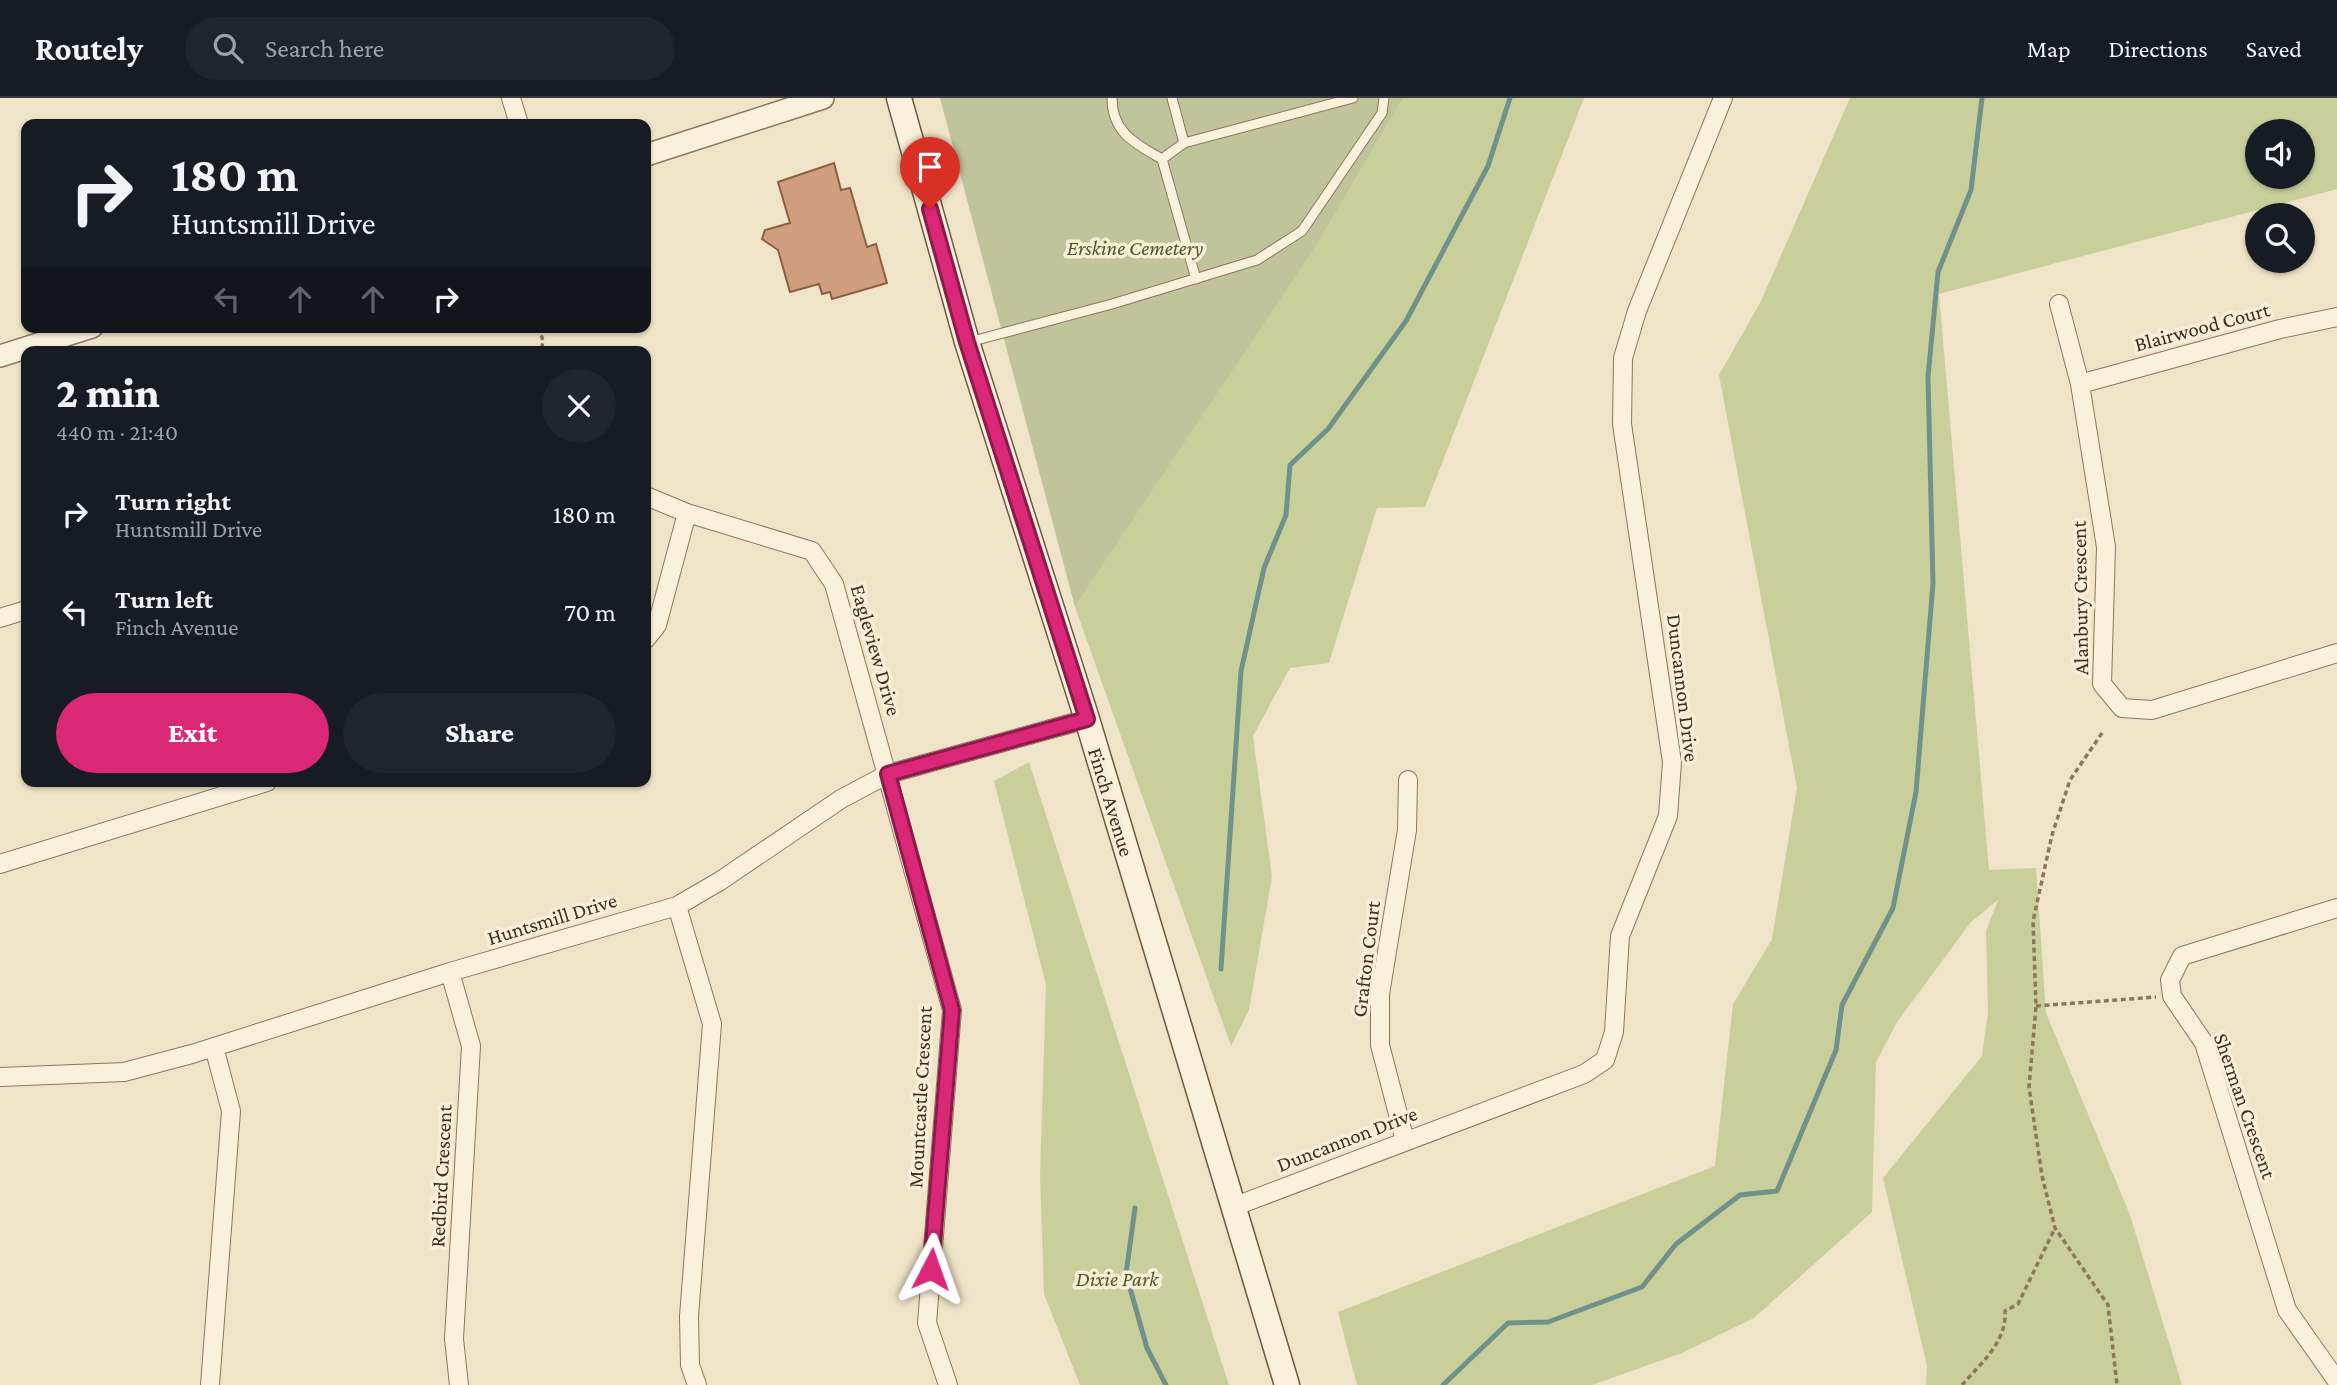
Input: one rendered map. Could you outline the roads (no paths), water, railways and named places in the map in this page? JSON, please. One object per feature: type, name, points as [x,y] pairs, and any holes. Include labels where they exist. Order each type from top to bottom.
[{"type":"main road","name":"Finch Avenue","points":[[900,98],[967,342],[1087,719],[1287,1385]]},
{"type":"street","points":[[511,98],[517,119]]},
{"type":"street","points":[[651,153],[823,98]]},
{"type":"street","name":"Duncannon Drive","points":[[1233,1207],[1584,1074],[1605,1060],[1614,1032],[1620,936],[1668,816],[1672,762],[1622,424],[1623,358],[1637,311],[1723,98]]},
{"type":"street","name":"Alanbury Crescent","points":[[2059,304],[2080,384],[2106,547],[2102,684],[2122,708],[2152,710],[2337,653]]},
{"type":"street","name":"Blairwood Court","points":[[2080,384],[2337,317]]},
{"type":"street","points":[[32,346],[73,333]]},
{"type":"street","points":[[0,356],[21,349]]},
{"type":"street","name":"Eagleview Drive","points":[[651,498],[687,513],[811,551],[834,584],[888,774]]},
{"type":"street","points":[[651,633],[657,625],[687,513]]},
{"type":"street","points":[[0,618],[21,612]]},
{"type":"street","name":"Huntsmill Drive","points":[[0,1077],[124,1072],[677,906],[720,881],[841,799],[888,774],[1087,719]]},
{"type":"street","name":"Mountcastle Crescent","points":[[888,774],[952,1010],[927,1323],[948,1385]]},
{"type":"street","name":"Grafton Court","points":[[1405,1141],[1380,1045],[1380,994],[1407,830],[1408,780]]},
{"type":"street","points":[[0,864],[251,787]]},
{"type":"street","points":[[677,906],[712,1024],[689,1316],[690,1365],[697,1385]]},
{"type":"street","name":"Sherman Crescent","points":[[2337,908],[2182,956],[2170,980],[2172,996],[2204,1043],[2287,1310],[2337,1381]]},
{"type":"street","name":"Redbird Crescent","points":[[450,972],[471,1046],[454,1339],[459,1385]]},
{"type":"street","points":[[210,1385],[231,1111],[214,1047]]},
{"type":"lane","points":[[1112,98],[1112,109],[1126,139],[1162,159],[1196,279]]},
{"type":"lane","points":[[1172,98],[1184,142]]},
{"type":"lane","points":[[1162,159],[1184,142],[1353,98]]},
{"type":"lane","points":[[967,342],[1257,260],[1301,231],[1382,113],[1384,98]]},
{"type":"waterway","points":[[1221,969],[1241,671],[1264,568],[1286,515],[1290,465],[1328,429],[1406,321],[1488,166],[1510,98]]},
{"type":"waterway","points":[[1443,1385],[1508,1323],[1548,1322],[1642,1287],[1676,1244],[1740,1195],[1777,1191],[1836,1050],[1842,1005],[1893,908],[1916,792],[1933,583],[1928,377],[1938,272],[1971,190],[1982,98]]},
{"type":"waterway","points":[[1135,1208],[1126,1274],[1147,1348],[1166,1385]]},
{"type":"park label","name":"Erskine Cemetery","points":[[1135,248]]},
{"type":"park label","name":"Dixie Park","points":[[1117,1279]]}]
